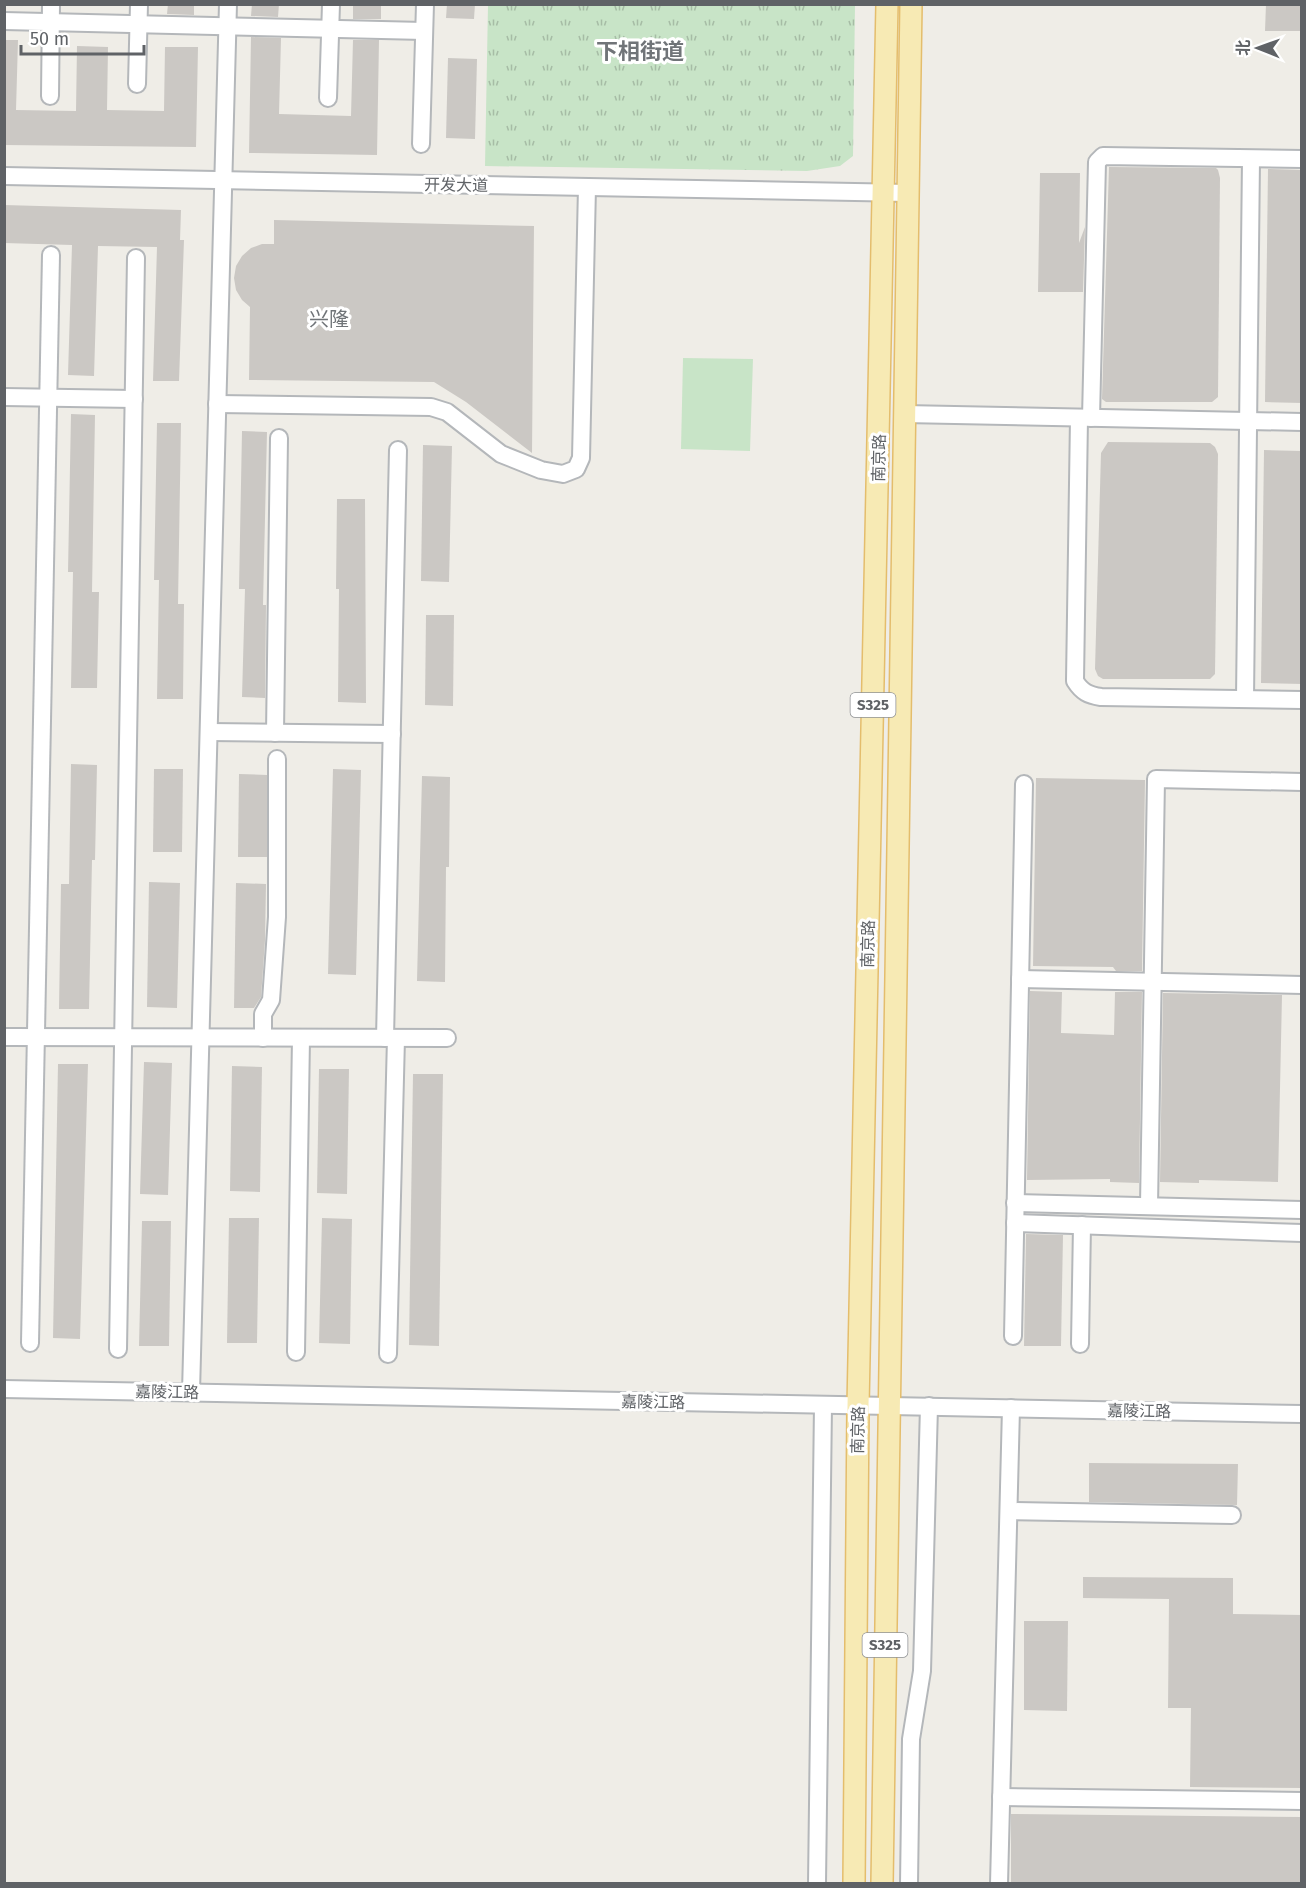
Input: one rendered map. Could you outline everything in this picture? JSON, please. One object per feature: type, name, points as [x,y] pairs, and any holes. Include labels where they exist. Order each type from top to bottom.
[{"type":"main road","name":"南京路","points":[[854,1884],[858,1406],[887,4]]},
{"type":"main road","name":"南京路","points":[[882,1884],[911,4]]},
{"type":"street","points":[[50,96],[51,4]]},
{"type":"street","points":[[137,84],[140,4]]},
{"type":"street","points":[[191,1392],[228,4]]},
{"type":"street","points":[[328,98],[331,4]]},
{"type":"street","points":[[421,144],[425,4]]},
{"type":"street","points":[[4,21],[424,31]]},
{"type":"street","points":[[1302,159],[1103,156],[1097,162],[1075,681],[1082,691],[1090,696],[1101,697],[1302,700]]},
{"type":"street","points":[[1245,699],[1251,159]]},
{"type":"street","name":"开发大道","points":[[4,176],[908,193]]},
{"type":"street","points":[[217,404],[431,407],[447,412],[501,454],[541,470],[563,474],[576,470],[581,458],[587,187]]},
{"type":"street","points":[[30,1343],[51,255]]},
{"type":"street","points":[[118,1349],[136,258]]},
{"type":"street","points":[[4,397],[134,399]]},
{"type":"street","points":[[904,414],[1302,422]]},
{"type":"street","points":[[275,733],[279,438]]},
{"type":"street","points":[[388,1354],[392,734],[398,450]]},
{"type":"street","points":[[209,732],[392,734]]},
{"type":"street","points":[[263,1038],[263,1014],[271,1000],[277,917],[277,759]]},
{"type":"street","points":[[1149,1206],[1156,779],[1302,782]]},
{"type":"street","points":[[1013,1336],[1024,784]]},
{"type":"street","points":[[1020,979],[1302,986]]},
{"type":"street","points":[[4,1037],[447,1038]]},
{"type":"street","points":[[296,1352],[301,1038]]},
{"type":"street","points":[[1015,1203],[1302,1210]]},
{"type":"street","points":[[1015,1223],[1302,1233]]},
{"type":"street","points":[[1080,1344],[1082,1225]]},
{"type":"street","name":"嘉陵江路","points":[[4,1389],[1302,1414]]},
{"type":"street","points":[[817,1884],[823,1405]]},
{"type":"street","points":[[909,1884],[911,1739],[922,1671],[929,1406]]},
{"type":"street","points":[[999,1884],[1011,1408]]},
{"type":"street","points":[[1009,1511],[1232,1515]]},
{"type":"street","points":[[1001,1797],[1302,1801]]},
{"type":"green space","points":[[488,5],[855,5],[853,156],[840,166],[807,171],[485,166]]},
{"type":"green space","points":[[683,358],[753,359],[750,451],[681,449]]},
{"type":"building","points":[[168,4],[194,4],[194,15],[167,14]]},
{"type":"building","points":[[252,4],[279,4],[278,17],[251,16]]},
{"type":"building","points":[[353,4],[381,4],[381,19],[353,19]]},
{"type":"building","points":[[447,4],[475,4],[474,19],[446,18]]},
{"type":"building","points":[[1266,4],[1302,4],[1302,31],[1265,31]]},
{"type":"building","points":[[251,37],[281,38],[279,114],[351,116],[353,40],[379,40],[377,155],[249,153]]},
{"type":"building","points":[[4,40],[18,40],[16,110],[76,111],[77,46],[108,47],[107,110],[164,111],[165,47],[198,47],[196,147],[4,145]]},
{"type":"building","points":[[448,58],[477,59],[475,139],[446,138]]},
{"type":"building","points":[[1109,167],[1216,168],[1218,170],[1220,178],[1218,397],[1212,402],[1106,402],[1102,399]]},
{"type":"building","points":[[1268,169],[1302,170],[1302,403],[1265,402]]},
{"type":"building","points":[[1040,173],[1080,173],[1079,243],[1085,227],[1083,292],[1038,292]]},
{"type":"building","points":[[4,205],[181,210],[180,240],[184,240],[179,381],[153,381],[157,247],[98,246],[94,376],[68,375],[72,245],[4,243]]},
{"type":"building","points":[[274,220],[534,226],[532,453],[466,402],[434,382],[249,380],[250,307],[236,290],[234,278],[236,266],[251,248],[262,244],[274,244]]},
{"type":"building","points":[[71,414],[95,415],[92,592],[99,592],[97,688],[71,688],[73,572],[68,572]]},
{"type":"building","points":[[157,423],[181,423],[178,604],[184,604],[183,699],[157,699],[159,580],[154,580]]},
{"type":"building","points":[[242,431],[267,432],[263,605],[266,605],[265,698],[242,697],[245,589],[239,589]]},
{"type":"building","points":[[1108,442],[1210,443],[1215,447],[1218,454],[1215,674],[1210,679],[1103,679],[1098,676],[1095,669],[1101,453]]},
{"type":"building","points":[[423,445],[452,446],[449,582],[421,581]]},
{"type":"building","points":[[1264,450],[1302,451],[1302,684],[1261,683]]},
{"type":"building","points":[[337,499],[365,499],[366,703],[338,702]]},
{"type":"building","points":[[426,615],[454,615],[453,706],[425,705]]},
{"type":"building","points":[[71,764],[97,765],[95,860],[92,860],[89,1009],[59,1009],[61,884],[69,884]]},
{"type":"building","points":[[154,769],[183,769],[182,852],[153,852]]},
{"type":"building","points":[[333,769],[361,770],[356,975],[328,974]]},
{"type":"building","points":[[239,774],[267,775],[267,857],[238,857]]},
{"type":"building","points":[[422,776],[450,777],[449,867],[446,867],[445,982],[417,981]]},
{"type":"building","points":[[1036,778],[1145,780],[1142,971],[1116,971],[1113,967],[1033,966]]},
{"type":"building","points":[[149,882],[180,883],[177,1008],[147,1007]]},
{"type":"building","points":[[236,883],[266,884],[261,997],[254,1008],[234,1008]]},
{"type":"building","points":[[1030,991],[1062,992],[1061,1033],[1114,1035],[1115,992],[1142,992],[1139,1183],[1110,1182],[1110,1179],[1027,1180]]},
{"type":"building","points":[[1163,993],[1282,995],[1278,1182],[1199,1180],[1199,1183],[1160,1182]]},
{"type":"building","points":[[144,1062],[172,1063],[168,1195],[140,1194]]},
{"type":"building","points":[[58,1064],[88,1064],[80,1339],[53,1338]]},
{"type":"building","points":[[232,1066],[262,1067],[260,1192],[230,1191]]},
{"type":"building","points":[[319,1069],[349,1069],[347,1194],[317,1193]]},
{"type":"building","points":[[413,1074],[443,1074],[439,1346],[409,1345]]},
{"type":"building","points":[[229,1218],[259,1218],[257,1343],[227,1343]]},
{"type":"building","points":[[322,1218],[352,1219],[350,1344],[319,1343]]},
{"type":"building","points":[[142,1221],[171,1221],[169,1346],[139,1346]]},
{"type":"building","points":[[1026,1234],[1063,1235],[1061,1346],[1024,1346]]},
{"type":"building","points":[[1089,1463],[1238,1464],[1237,1505],[1089,1502]]},
{"type":"building","points":[[1083,1577],[1233,1578],[1233,1614],[1302,1615],[1302,1788],[1190,1787],[1191,1708],[1168,1708],[1169,1599],[1083,1598]]},
{"type":"building","points":[[1024,1621],[1068,1621],[1067,1711],[1024,1710]]},
{"type":"building","points":[[1011,1814],[1302,1817],[1302,1884],[1011,1884]]},
{"type":"district","name":"下相街道","points":[[640,51]]},
{"type":"district","name":"兴隆","points":[[329,319]]}]
